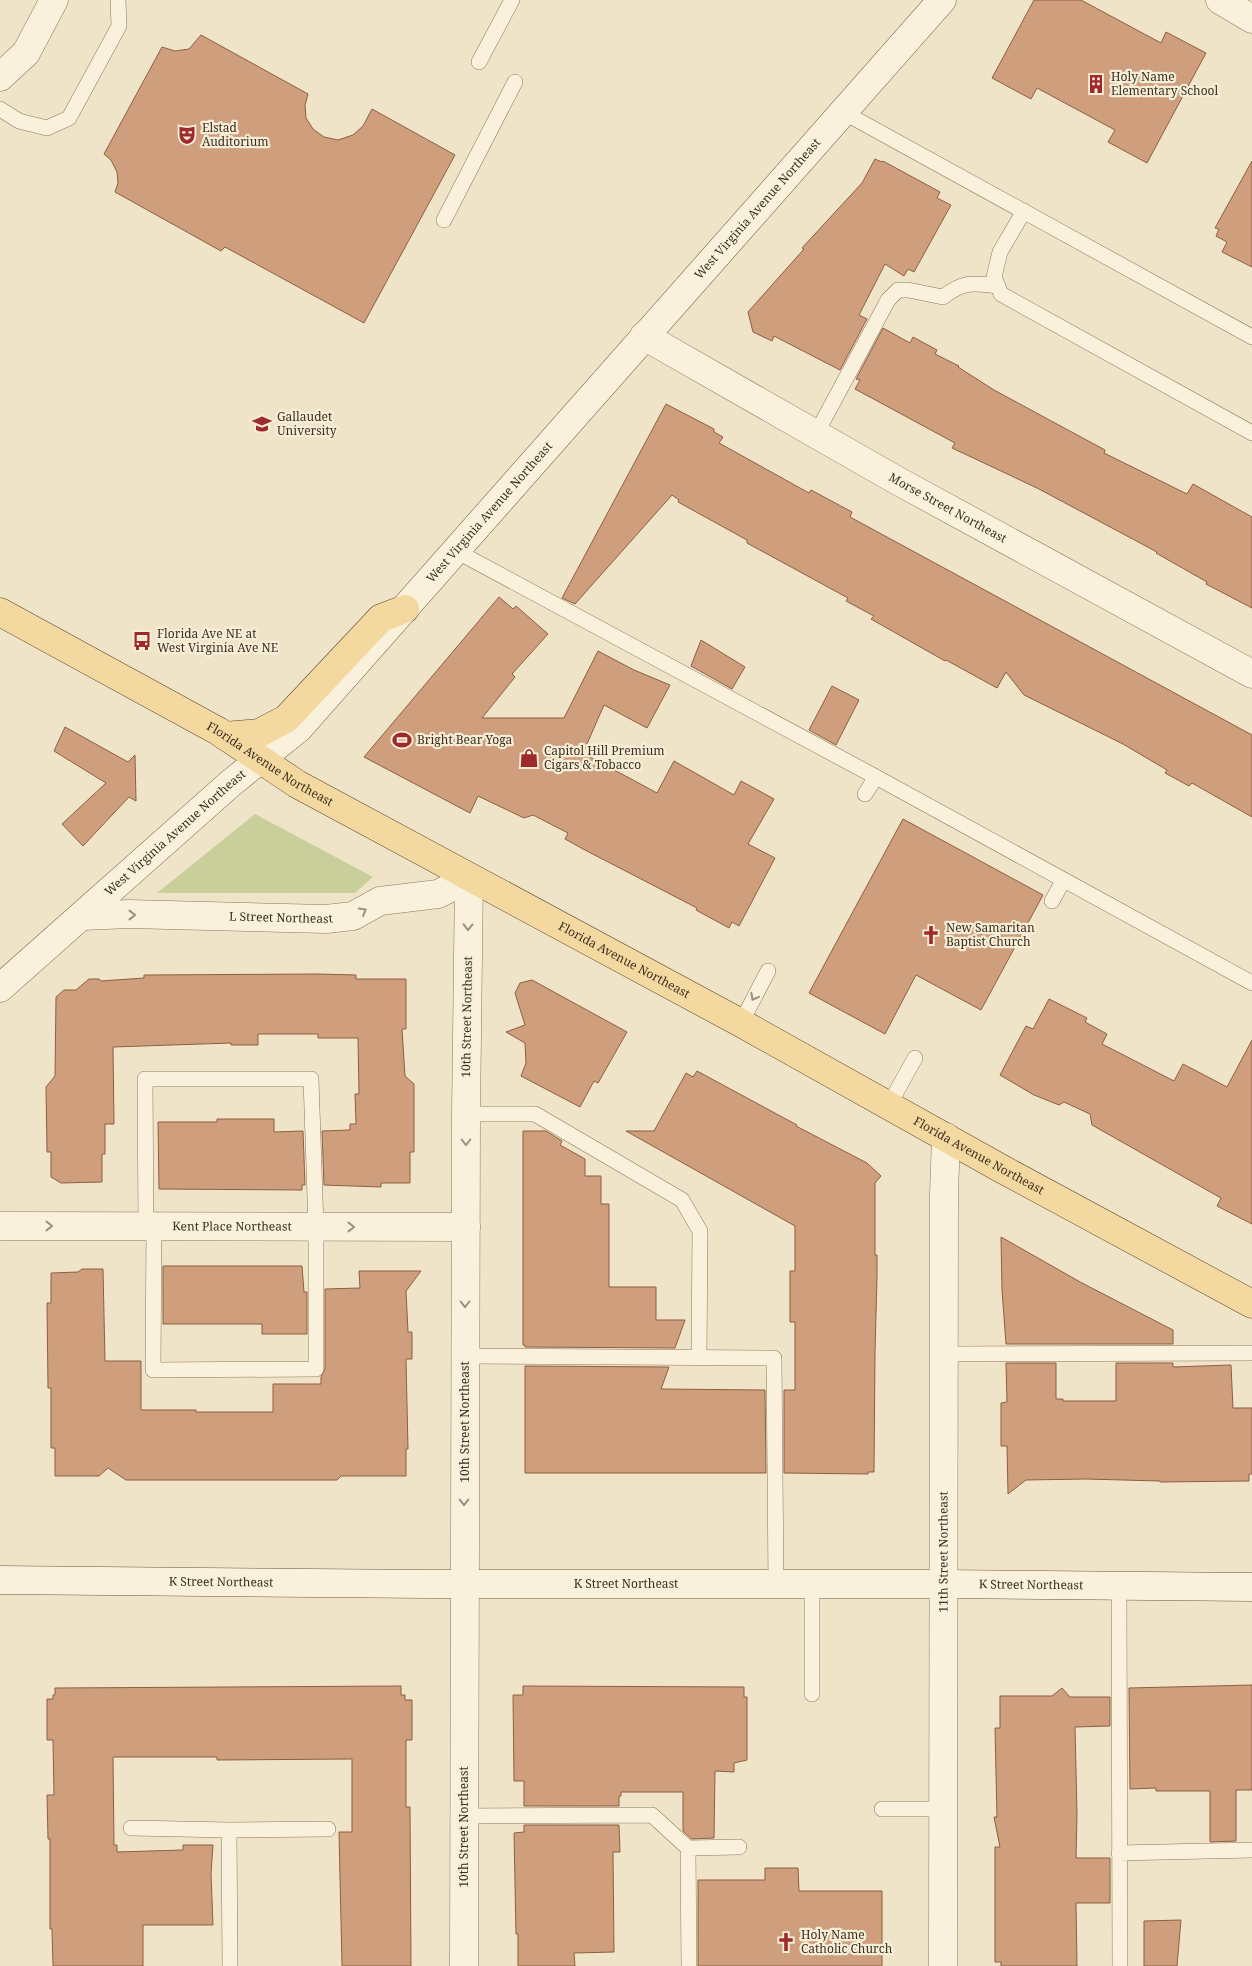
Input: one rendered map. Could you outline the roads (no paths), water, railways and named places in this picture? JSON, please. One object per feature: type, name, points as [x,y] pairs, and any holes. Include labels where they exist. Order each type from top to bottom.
[{"type":"main road","points":[[225,736],[259,733],[286,719],[381,618],[404,609]]},
{"type":"main road","name":"Florida Avenue Northeast","points":[[0,612],[225,736],[297,784],[740,1023],[1252,1304]]},
{"type":"street","points":[[0,77],[26,53],[54,0]]},
{"type":"street","name":"West Virginia Avenue Northeast","points":[[0,988],[231,783],[299,728],[942,0]]},
{"type":"street","name":"Morse Street Northeast","points":[[644,336],[816,434],[1252,674]]},
{"type":"street","name":"L Street Northeast","points":[[83,916],[130,914],[326,919],[354,916],[380,901],[438,894],[469,878]]},
{"type":"street","name":"10th Street Northeast","points":[[464,1966],[466,1114],[469,878]]},
{"type":"street","name":"11th Street Northeast","points":[[943,1966],[944,1194],[946,1137]]},
{"type":"street","name":"Kent Place Northeast","points":[[0,1226],[466,1227]]},
{"type":"street","name":"K Street Northeast","points":[[0,1580],[1252,1587]]},
{"type":"lane","points":[[0,109],[19,121],[47,128],[69,118],[119,26],[118,0]]},
{"type":"lane","points":[[479,62],[512,0]]},
{"type":"lane","points":[[444,220],[515,82]]},
{"type":"lane","points":[[843,112],[1252,337]]},
{"type":"lane","points":[[1024,211],[1000,252],[994,277],[1001,294],[1252,433]]},
{"type":"lane","points":[[816,434],[888,300],[898,290],[908,290],[943,297],[958,286],[977,284],[998,286]]},
{"type":"lane","points":[[456,551],[876,777],[1252,983]]},
{"type":"lane","points":[[865,794],[876,777]]},
{"type":"lane","points":[[1052,901],[1063,881]]},
{"type":"lane","points":[[740,1023],[768,971]]},
{"type":"lane","points":[[889,1106],[915,1058]]},
{"type":"lane","points":[[145,1079],[311,1079],[316,1227],[316,1368],[153,1370],[150,1226],[145,1079]]},
{"type":"lane","points":[[466,1114],[535,1114],[682,1200],[700,1231],[699,1358]]},
{"type":"lane","points":[[944,1354],[1252,1352]]},
{"type":"lane","points":[[465,1356],[774,1358],[776,1584]]},
{"type":"lane","points":[[812,1584],[812,1694]]},
{"type":"lane","points":[[1119,1586],[1120,1966]]},
{"type":"lane","points":[[882,1809],[943,1810]]},
{"type":"lane","points":[[464,1816],[652,1815],[688,1848],[739,1847]]},
{"type":"lane","points":[[131,1828],[229,1830],[328,1829]]},
{"type":"lane","points":[[229,1830],[230,1966]]},
{"type":"lane","points":[[688,1848],[689,1966]]},
{"type":"lane","points":[[1119,1853],[1252,1850]]},
{"type":"place","name":"Holy Name Elementary School","points":[[1096,84]]},
{"type":"place","name":"Elstad Auditorium","points":[[187,135]]},
{"type":"place","name":"Gallaudet University","points":[[262,424]]},
{"type":"place","name":"Florida Ave NE at West Virginia Ave NE","points":[[142,641]]},
{"type":"place","name":"Bright Bear Yoga","points":[[402,740]]},
{"type":"place","name":"Capitol Hill Premium Cigars & Tobacco","points":[[529,758]]},
{"type":"place","name":"New Samaritan Baptist Church","points":[[931,935]]},
{"type":"place","name":"Holy Name Catholic Church","points":[[786,1942]]}]
